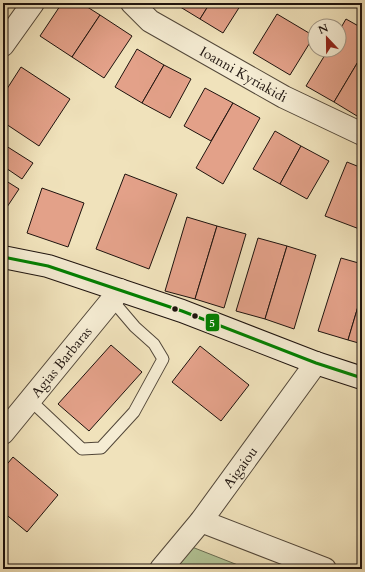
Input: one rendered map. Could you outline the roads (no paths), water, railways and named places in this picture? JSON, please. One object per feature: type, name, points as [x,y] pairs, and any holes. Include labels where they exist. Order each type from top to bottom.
[{"type":"street","points":[[3,45],[33,3]]},
{"type":"street","name":"Ioanni Kyriakidi","points":[[132,3],[150,21],[284,97],[362,134]]},
{"type":"street","points":[[3,257],[48,266],[116,295],[182,311],[316,363],[362,378]]},
{"type":"street","name":"Agias Barbaras","points":[[3,433],[116,295]]},
{"type":"street","name":"Aigaiou","points":[[161,569],[201,521],[316,363]]},
{"type":"street","points":[[201,521],[320,568]]},
{"type":"lane","points":[[30,400],[82,449],[101,448],[134,412],[163,359],[154,344],[135,327],[116,295]]}]
